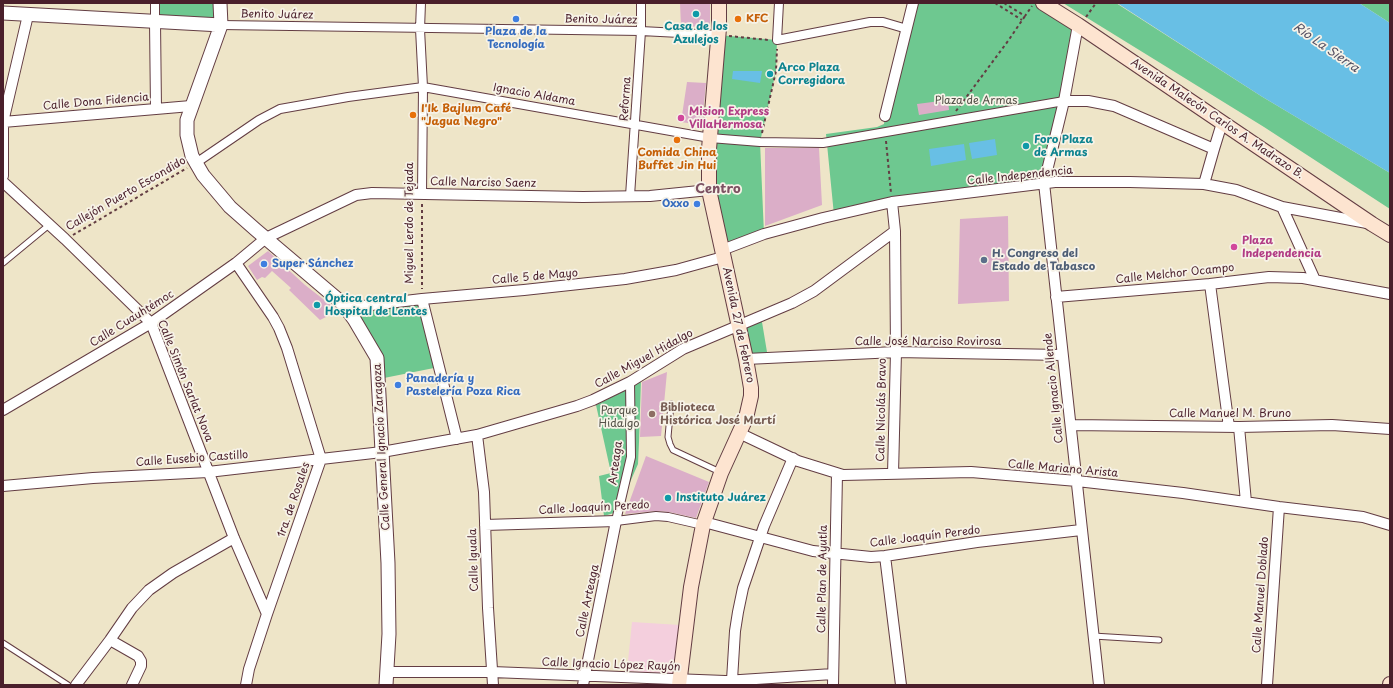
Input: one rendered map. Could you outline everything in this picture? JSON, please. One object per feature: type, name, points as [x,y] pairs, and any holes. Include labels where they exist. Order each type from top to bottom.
[{"type":"main road","name":"Avenida 27 de Febrero","points":[[679,682],[690,587],[703,523],[721,473],[748,411],[751,396],[746,359],[709,190],[710,138],[719,3]]},
{"type":"main road","name":"Avenida Malecón Carlos A. Madrazo B.","points":[[1043,3],[1082,21],[1222,123],[1390,235]]},
{"type":"street","points":[[155,3],[156,109]]},
{"type":"street","name":"Calle General Ignacio Zaragoza","points":[[220,3],[221,25],[187,120],[187,135],[190,149],[196,163],[203,175],[230,207],[336,297],[354,319],[375,353],[378,363],[390,634],[386,685]]},
{"type":"street","name":"Miguel Lerdo de Tejada","points":[[421,3],[420,28],[423,87],[422,194]]},
{"type":"street","name":"Reforma","points":[[630,196],[641,31],[641,3]]},
{"type":"street","points":[[779,3],[777,40],[870,22],[883,22],[907,29]]},
{"type":"street","points":[[885,116],[913,3]]},
{"type":"street","points":[[3,13],[221,25]]},
{"type":"street","points":[[3,176],[3,122],[28,15]]},
{"type":"street","name":"Calle Ignacio Allende","points":[[1082,21],[1044,183],[1099,685]]},
{"type":"street","name":"Benito Juárez","points":[[221,25],[641,31],[718,35]]},
{"type":"street","name":"Ignacio Aldama","points":[[196,163],[259,120],[280,109],[335,99],[423,87],[710,138],[760,142],[823,142],[1064,100]]},
{"type":"street","points":[[1064,100],[1088,101],[1114,106],[1214,149]]},
{"type":"street","name":"Calle Dona Fidencia","points":[[3,122],[191,106]]},
{"type":"street","points":[[1204,184],[1222,123]]},
{"type":"street","name":"Calle Simón Sarlat Nova","points":[[3,182],[65,239],[151,323],[234,538],[267,614]]},
{"type":"street","name":"Calle Independencia","points":[[723,254],[764,234],[823,218],[892,202],[1044,183],[1130,182],[1204,184],[1236,190],[1282,207],[1372,224]]},
{"type":"street","name":"Calle Narciso Saenz","points":[[266,238],[356,195],[372,192],[583,197],[670,194],[709,190]]},
{"type":"street","name":"Calle Nicolás Bravo","points":[[892,202],[895,231],[896,352],[893,474]]},
{"type":"street","points":[[1282,207],[1315,280]]},
{"type":"street","name":"Calle Miguel Hidalgo","points":[[382,452],[477,435],[585,404],[630,382],[684,349],[804,297],[895,231]]},
{"type":"street","name":"Calle Cuauhtémoc","points":[[3,410],[151,323],[236,263],[266,238]]},
{"type":"street","name":"Calle 5 de Mayo","points":[[346,308],[619,280],[676,270],[723,254]]},
{"type":"street","name":"1ra. de Rosales","points":[[236,263],[280,328],[321,459],[267,614],[249,669],[246,685]]},
{"type":"street","name":"Calle Melchor Ocampo","points":[[1056,297],[1210,284],[1269,277],[1291,277],[1315,280],[1390,294]]},
{"type":"street","points":[[1210,284],[1246,502]]},
{"type":"street","name":"Miguel Lerdo de Tejada","points":[[422,299],[457,439]]},
{"type":"street","name":"Calle José Narciso Rovirosa","points":[[746,359],[896,352],[1062,355]]},
{"type":"street","name":"Arteaga","points":[[616,521],[631,457],[630,382]]},
{"type":"street","name":"Calle Manuel M. Bruno","points":[[1071,426],[1234,427],[1332,425],[1390,429]]},
{"type":"street","name":"Calle Mariano Arista","points":[[738,433],[793,458],[837,474],[977,472],[1183,493],[1363,517],[1390,524]]},
{"type":"street","name":"Calle Iguala","points":[[477,435],[484,492],[488,617],[493,685]]},
{"type":"street","name":"Calle Eusebio Castillo","points":[[3,486],[93,478],[208,472],[382,452]]},
{"type":"street","points":[[732,680],[734,642],[743,588],[760,538],[793,458]]},
{"type":"street","name":"Calle Plan de Ayutla","points":[[833,685],[837,474]]},
{"type":"street","name":"Calle Manuel Doblado","points":[[1267,685],[1279,507]]},
{"type":"street","name":"Calle Joaquín Peredo","points":[[485,525],[616,521],[656,516],[703,523],[813,551],[871,557],[977,542],[1081,530]]},
{"type":"street","name":"Calle Arteaga","points":[[584,680],[616,521]]},
{"type":"street","points":[[76,685],[132,608],[149,590],[172,573],[234,538]]},
{"type":"street","points":[[885,556],[901,685]]},
{"type":"street","points":[[110,640],[138,656],[141,661],[141,666],[132,685]]},
{"type":"street","name":"Calle Ignacio López Rayón","points":[[388,672],[492,672],[584,680],[679,682],[833,674]]},
{"type":"lane","points":[[3,263],[49,225]]},
{"type":"lane","points":[[354,319],[359,341]]},
{"type":"lane","points":[[671,404],[668,437],[673,450],[721,473]]},
{"type":"lane","points":[[1093,636],[1159,640]]},
{"type":"lane","points":[[3,643],[68,685]]},
{"type":"path","points":[[995,3],[1022,20]]},
{"type":"path","points":[[1004,3],[1025,16]]},
{"type":"path","points":[[949,120],[1008,41],[1034,3]]},
{"type":"path","points":[[1082,21],[1096,3]]},
{"type":"path","points":[[718,35],[777,40],[776,71],[760,142]]},
{"type":"path","points":[[885,131],[892,202]]},
{"type":"path","name":"Callejón Puerto Escondido","points":[[65,239],[196,163]]},
{"type":"path","name":"Miguel Lerdo de Tejada","points":[[422,194],[422,299]]},
{"type":"shaded area","points":[[632,622],[680,625],[674,674],[627,671]]},
{"type":"green space","points":[[155,3],[220,3],[221,25],[155,22]]},
{"type":"green space","name":"Plaza de Armas","points":[[913,3],[1043,3],[1078,25],[1044,183],[834,215],[826,134],[877,127],[884,124]]},
{"type":"green space","points":[[1063,3],[1116,3],[1261,96],[1390,173],[1390,209],[1264,127]]},
{"type":"green space","points":[[1359,3],[1390,3],[1390,23]]},
{"type":"green space","points":[[718,35],[777,40],[776,71],[760,142],[764,234],[722,250],[709,190]]},
{"type":"green space","points":[[422,299],[439,367],[379,379],[378,363],[346,308]]},
{"type":"green space","points":[[761,316],[768,358],[746,359],[738,325]]},
{"type":"green space","name":"Parque Hidalgo","points":[[641,380],[638,464],[617,512],[604,516],[599,476],[611,473],[596,405],[628,389]]},
{"type":"water","name":"Río La Sierra","points":[[1117,3],[1359,3],[1390,23],[1390,173],[1261,96]]},
{"type":"water","points":[[733,71],[762,71],[760,83],[732,79]]},
{"type":"water","points":[[995,139],[997,155],[972,159],[969,143]]},
{"type":"water","points":[[964,144],[966,160],[931,166],[929,149]]},
{"type":"building","name":"Casa de los Azulejos","points":[[680,3],[710,3],[710,26],[681,27]]},
{"type":"building","points":[[687,82],[706,83],[702,125],[681,122]]},
{"type":"building","points":[[948,100],[949,110],[919,115],[917,104]]},
{"type":"building","points":[[765,148],[819,148],[822,205],[765,226]]},
{"type":"building","name":"H. Congreso del Estado de Tabasco","points":[[1008,216],[1009,301],[958,304],[960,219]]},
{"type":"building","points":[[268,251],[305,285],[336,309],[340,314],[330,315],[320,320],[289,290],[291,288],[272,271],[265,278],[262,277],[257,280],[248,266]]},
{"type":"building","name":"Biblioteca Histórica José Martí","points":[[667,372],[661,436],[640,437],[642,382]]},
{"type":"building","name":"Instituto Juárez","points":[[646,456],[709,482],[696,518],[669,512],[656,511],[625,514]]},
{"type":"place","name":"Casa de los Azulejos","points":[[696,14]]},
{"type":"place","name":"Plaza de la Tecnología","points":[[516,19]]},
{"type":"place","name":"KFC","points":[[738,19]]},
{"type":"place","name":"Arco Plaza Corregidora","points":[[770,74]]},
{"type":"place","name":"I'Ik Bajlum Café \"Jagua Negro\"","points":[[413,115]]},
{"type":"place","name":"Mision Express VillaHermosa","points":[[681,118]]},
{"type":"place","name":"Comida China Buffet Jin Hui","points":[[677,140]]},
{"type":"place","name":"Foro Plaza de Armas","points":[[1026,146]]},
{"type":"place","name":"Oxxo","points":[[697,204]]},
{"type":"place","name":"Plaza Independencia","points":[[1234,247]]},
{"type":"place","name":"H. Congreso del Estado de Tabasco","points":[[984,260]]},
{"type":"place","name":"Super Sánchez","points":[[264,264]]},
{"type":"place","name":"Óptica central Hospital de Lentes","points":[[317,305]]},
{"type":"place","name":"Panadería y Pastelería Poza Rica","points":[[398,385]]},
{"type":"place","name":"Biblioteca Histórica José Martí","points":[[652,414]]},
{"type":"place","name":"Instituto Juárez","points":[[668,498]]},
{"type":"district","name":"Centro","points":[[718,189]]}]
